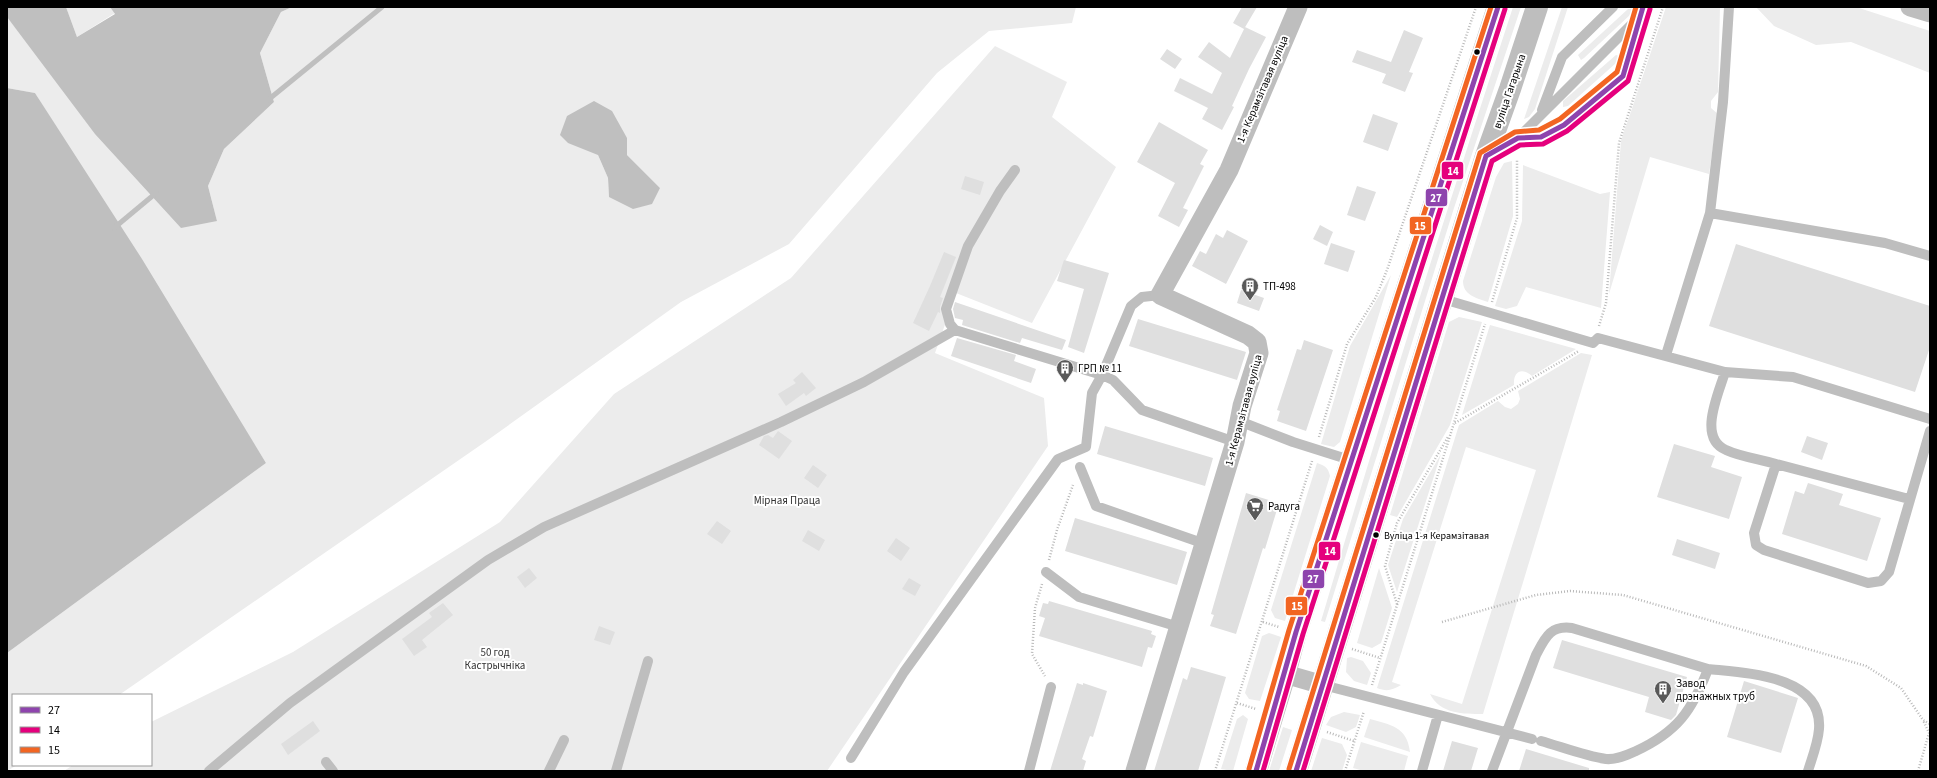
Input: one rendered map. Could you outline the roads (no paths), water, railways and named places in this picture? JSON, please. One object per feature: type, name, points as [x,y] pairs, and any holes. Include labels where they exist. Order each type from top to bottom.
[{"type":"main road","points":[[1256,771],[1296,632],[1350,460],[1498,7]]},
{"type":"main road","name":"вуліца Гагарына","points":[[1296,771],[1486,156],[1537,7]]},
{"type":"street","name":"1-я Керамзітавая вуліца","points":[[1135,771],[1205,544],[1259,353],[1257,342],[1248,335],[1160,295],[1229,170],[1298,7]]},
{"type":"street","points":[[1910,7],[1930,13]]},
{"type":"street","points":[[1285,674],[1322,686]]},
{"type":"lane","points":[[1540,114],[1562,57],[1613,7]]},
{"type":"lane","points":[[1518,138],[1541,137],[1564,125],[1623,76],[1643,7]]},
{"type":"lane","points":[[1666,355],[1710,213],[1723,102],[1729,7]]},
{"type":"lane","points":[[1486,156],[1518,138],[1540,114],[1639,18]]},
{"type":"lane","points":[[1015,170],[1000,191],[968,246],[946,309],[950,324],[955,330],[1102,375],[1113,380],[1142,410],[1235,442]]},
{"type":"lane","points":[[1710,213],[1886,243],[1930,256]]},
{"type":"lane","points":[[852,758],[904,672],[1058,459],[1086,447],[1092,393],[1102,375],[1131,306],[1142,297],[1160,295]]},
{"type":"lane","points":[[1443,299],[1593,343],[1598,338],[1725,372],[1793,377],[1930,419]]},
{"type":"lane","points":[[209,771],[290,703],[488,560],[544,527],[781,422],[864,382],[955,330]]},
{"type":"lane","points":[[1725,372],[1711,420],[1713,440],[1719,446],[1726,450],[1776,464],[1909,499]]},
{"type":"lane","points":[[1240,421],[1293,442],[1316,448],[1350,460]]},
{"type":"lane","points":[[1776,464],[1754,533],[1756,544],[1764,550],[1868,583],[1881,581],[1889,572],[1930,431]]},
{"type":"lane","points":[[1080,467],[1096,506],[1205,544]]},
{"type":"lane","points":[[1046,572],[1079,596],[1179,627]]},
{"type":"lane","points":[[1492,771],[1536,655],[1542,643],[1555,629],[1562,627],[1572,628],[1708,669],[1759,674],[1792,685],[1804,692],[1815,709],[1819,730],[1808,771]]},
{"type":"lane","points":[[616,771],[648,660]]},
{"type":"lane","points":[[1322,686],[1607,759],[1623,757],[1664,737],[1684,717],[1698,696],[1708,669]]},
{"type":"lane","points":[[1028,771],[1051,687]]},
{"type":"lane","points":[[1422,771],[1438,715]]},
{"type":"lane","points":[[549,771],[564,740]]},
{"type":"lane","points":[[326,762],[332,771]]},
{"type":"waterway","points":[[268,100],[382,7]]},
{"type":"waterway","points":[[114,228],[156,193]]},
{"type":"place","name":"ТП-498","points":[[1250,301]]},
{"type":"place","name":"ГРП № 11","points":[[1065,383]]},
{"type":"place","name":"Радуга","points":[[1255,521]]},
{"type":"place","name":"Вуліца 1-я Керамзітавая","points":[[1376,535]]},
{"type":"place","name":"Завод дрэнажных труб","points":[[1663,704]]},
{"type":"park label","name":"Мірная Праца","points":[[787,500]]},
{"type":"park label","name":"50 год Кастрычніка","points":[[495,658]]}]
